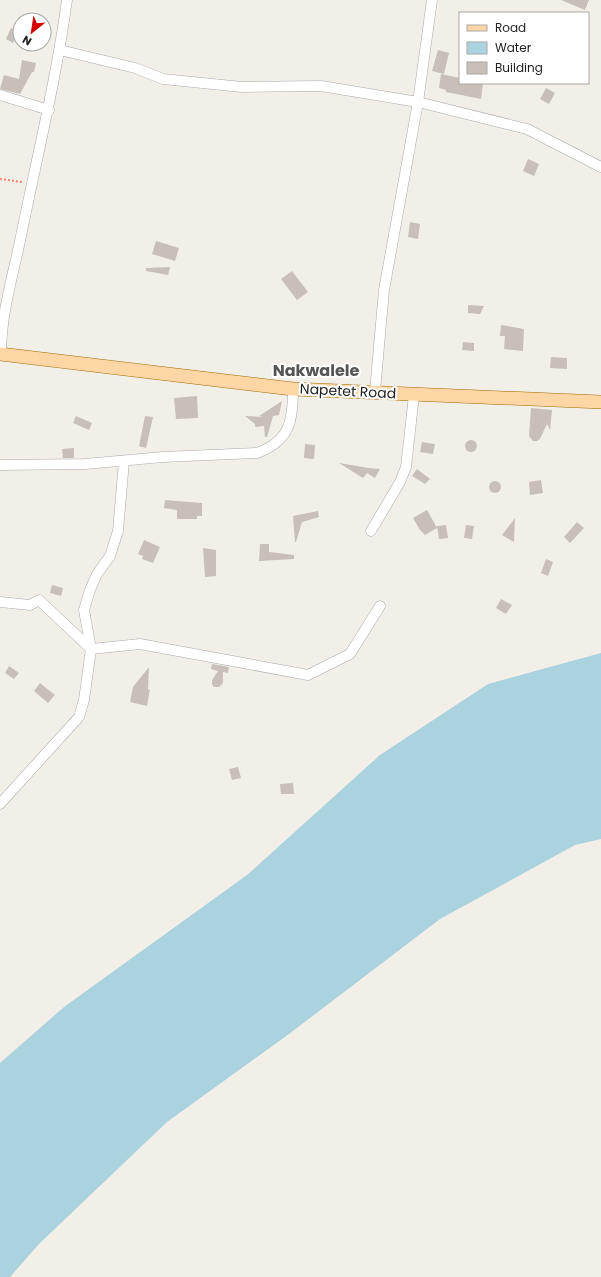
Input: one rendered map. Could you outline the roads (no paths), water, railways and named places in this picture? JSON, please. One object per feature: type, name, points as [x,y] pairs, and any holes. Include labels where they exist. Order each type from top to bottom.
[{"type":"main road","name":"Napetet Road","points":[[0,354],[293,389],[375,391],[414,395],[601,402]]},
{"type":"street","points":[[0,354],[5,306],[49,110],[67,0]]},
{"type":"street","points":[[375,391],[384,290],[418,102],[432,0]]},
{"type":"street","points":[[60,50],[135,68],[164,79],[242,87],[321,86],[418,102],[527,129],[601,167]]},
{"type":"street","points":[[0,95],[49,110]]},
{"type":"street","points":[[0,465],[48,466],[163,457],[257,453],[266,450],[284,437],[293,405],[293,389]]},
{"type":"street","points":[[371,531],[400,482],[406,467],[414,395]]},
{"type":"street","points":[[0,804],[79,717],[84,700],[92,649],[84,610],[97,574],[110,556],[118,531],[124,461]]},
{"type":"street","points":[[0,602],[30,605],[38,600],[92,649],[140,644],[308,675],[350,654],[380,606]]},
{"type":"water","points":[[601,653],[601,839],[575,845],[440,919],[289,1034],[167,1122],[39,1244],[10,1277],[0,1277],[0,1063],[64,1007],[247,875],[380,755],[488,684]]},
{"type":"district","name":"Nakwalele","points":[[316,370]]}]
